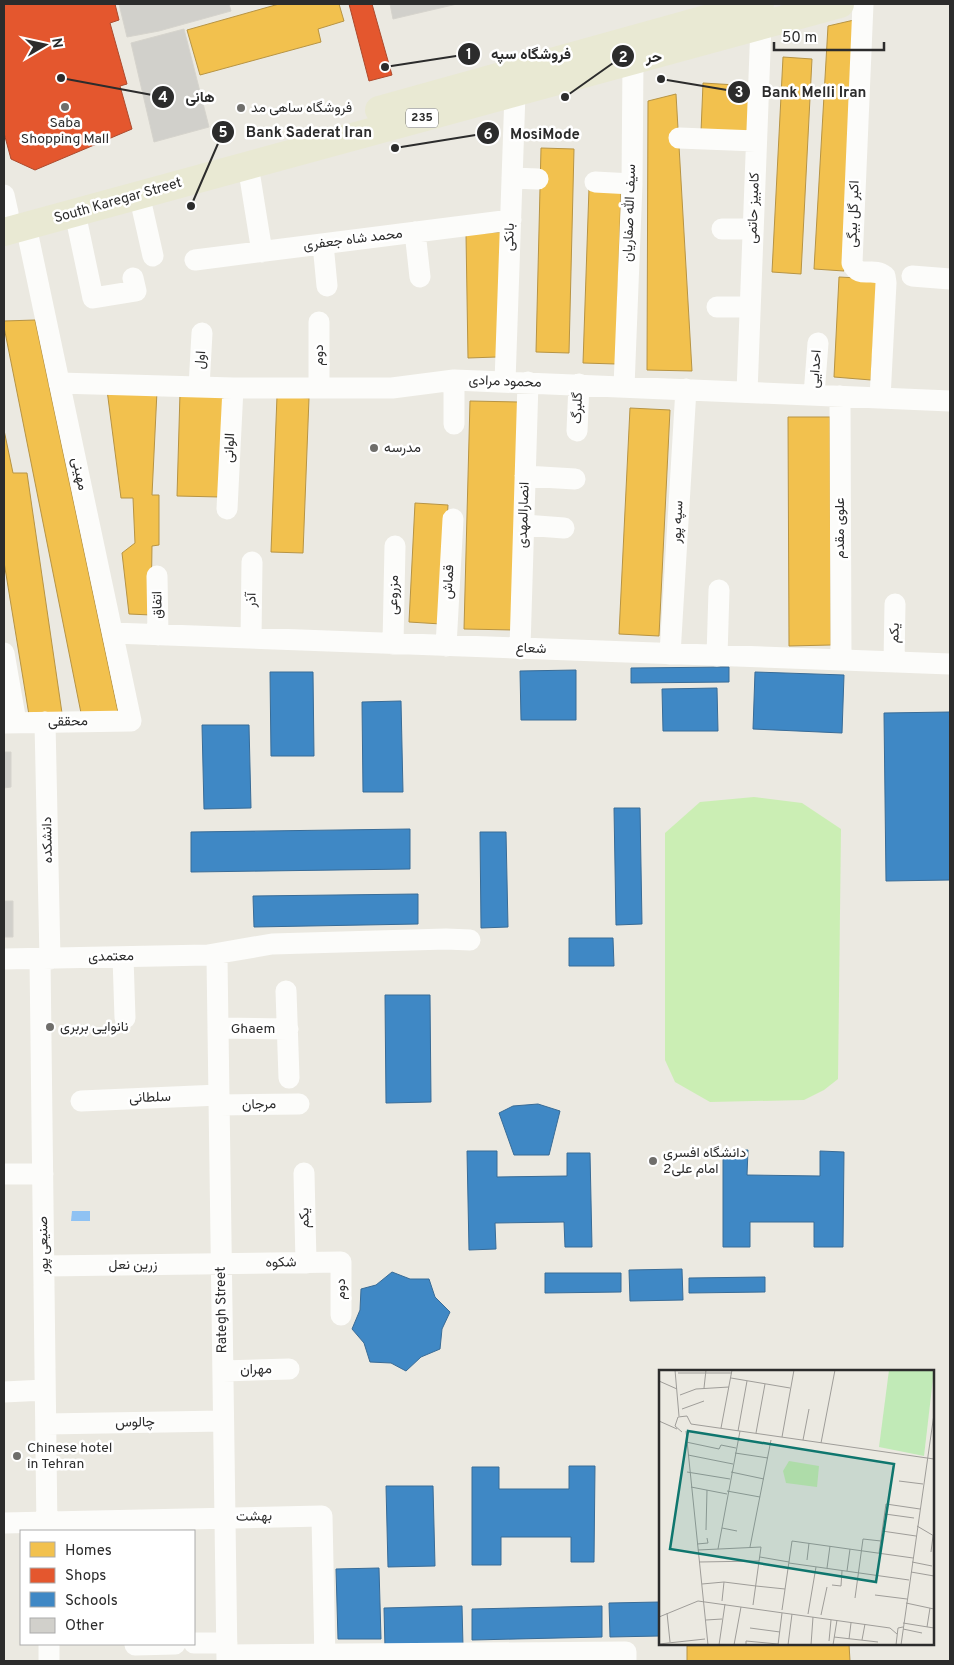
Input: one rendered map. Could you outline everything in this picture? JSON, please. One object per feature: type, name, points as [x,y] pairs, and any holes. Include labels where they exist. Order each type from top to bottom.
[{"type":"main road","name":"South Karegar Street","points":[[9,216],[761,14],[840,4]]},
{"type":"main road","name":"South Karegar Street","points":[[9,216],[75,213],[139,194],[516,93],[630,50]]},
{"type":"street","name":"اکبر گل بیگی","points":[[863,4],[852,263],[855,270],[860,272],[879,272],[885,276],[880,398]]},
{"type":"street","name":"کامبیز حاتمی","points":[[747,392],[761,14]]},
{"type":"street","name":"سیف الله صفاریان","points":[[624,387],[632,184],[630,50]]},
{"type":"street","name":"بانکی","points":[[505,382],[516,93]]},
{"type":"street","points":[[679,138],[756,141]]},
{"type":"street","points":[[248,165],[262,252]]},
{"type":"street","points":[[512,178],[538,180]]},
{"type":"street","points":[[595,182],[632,184]]},
{"type":"street","points":[[139,194],[153,256]]},
{"type":"street","points":[[75,213],[93,298],[136,291],[133,278]]},
{"type":"street","name":"مهینی","points":[[9,216],[59,383],[131,721]]},
{"type":"street","name":"محمد شاه جعفری","points":[[195,260],[511,220]]},
{"type":"street","points":[[722,229],[753,230]]},
{"type":"street","points":[[415,232],[420,277]]},
{"type":"street","points":[[323,244],[327,286]]},
{"type":"street","points":[[912,276],[950,279]]},
{"type":"street","points":[[717,306],[750,307]]},
{"type":"street","name":"دوم","points":[[319,322],[319,388]]},
{"type":"street","name":"اول","points":[[199,387],[202,333]]},
{"type":"street","name":"احدایی","points":[[814,395],[818,342]]},
{"type":"street","name":"محمود مرادی","points":[[59,383],[233,388],[392,388],[454,380],[950,401]]},
{"type":"street","points":[[454,380],[454,424]]},
{"type":"street","name":"انصارالمهدی","points":[[520,648],[528,382]]},
{"type":"street","name":"گلبرگ","points":[[577,431],[579,384]]},
{"type":"street","name":"الوانی","points":[[227,509],[233,388]]},
{"type":"street","name":"سپه پور","points":[[670,654],[686,389]]},
{"type":"street","name":"علوی مقدم","points":[[840,396],[840,660]]},
{"type":"street","points":[[525,476],[575,479]]},
{"type":"street","name":"قماش","points":[[446,646],[453,518]]},
{"type":"street","points":[[524,525],[564,528]]},
{"type":"street","name":"مزروعی","points":[[392,644],[394,546]]},
{"type":"street","name":"آذر","points":[[251,638],[252,562]]},
{"type":"street","name":"اتفاق","points":[[157,576],[158,635]]},
{"type":"street","points":[[717,656],[719,590]]},
{"type":"street","name":"یکم","points":[[894,662],[895,604]]},
{"type":"street","name":"شعاع","points":[[112,633],[950,664]]},
{"type":"street","points":[[4,653],[10,722]]},
{"type":"street","name":"محققی","points":[[10,722],[131,721]]},
{"type":"street","name":"دانشکده","points":[[45,722],[45,959]]},
{"type":"street","name":"معتمدی","points":[[4,960],[213,957],[272,944],[470,940]]},
{"type":"street","points":[[123,957],[125,1018]]},
{"type":"street","name":"Rategh Street","points":[[213,957],[218,1028],[227,1653]]},
{"type":"street","name":"صنیعی پور","points":[[45,959],[43,1174],[47,1527]]},
{"type":"street","name":"Ghaem","points":[[286,991],[289,1078]]},
{"type":"street","name":"Ghaem","points":[[218,1028],[288,1029]]},
{"type":"street","name":"سلطانی","points":[[81,1101],[219,1100]]},
{"type":"street","name":"مرجان","points":[[219,1100],[299,1104]]},
{"type":"street","name":"یکم","points":[[304,1173],[306,1263]]},
{"type":"street","points":[[4,1174],[43,1174]]},
{"type":"street","name":"دوم","points":[[341,1262],[341,1315]]},
{"type":"street","name":"شکوه","points":[[222,1264],[341,1262]]},
{"type":"street","name":"زرین نعل","points":[[44,1266],[222,1264]]},
{"type":"street","name":"مهران","points":[[223,1371],[289,1369]]},
{"type":"street","points":[[4,1392],[46,1390]]},
{"type":"street","name":"چالوس","points":[[46,1424],[224,1421]]},
{"type":"street","name":"بهشت","points":[[4,1523],[47,1527],[225,1518],[322,1516],[325,1658]]},
{"type":"street","points":[[195,1643],[227,1653],[325,1658],[626,1657]]},
{"type":"street","points":[[49,1645],[49,1661]]},
{"type":"green space","points":[[754,797],[802,803],[841,829],[838,1079],[824,1090],[804,1100],[710,1102],[675,1082],[665,1060],[665,833],[700,802]]},
{"type":"water","points":[[72,1211],[90,1211],[90,1221],[71,1221]]},
{"type":"building: Homes","points":[[279,4],[339,4],[344,21],[318,29],[321,42],[200,75],[187,30]]},
{"type":"building: Homes","points":[[854,20],[844,271],[814,269],[828,26]]},
{"type":"building: Homes","points":[[783,57],[812,59],[801,274],[772,272]]},
{"type":"building: Homes","points":[[703,83],[753,86],[751,135],[701,132]]},
{"type":"building: Homes","points":[[676,94],[692,371],[647,370],[648,101]]},
{"type":"building: Homes","points":[[541,148],[574,149],[569,353],[536,352]]},
{"type":"building: Homes","points":[[589,188],[621,189],[616,364],[583,363]]},
{"type":"building: Homes","points":[[502,232],[497,357],[468,358],[466,234]]},
{"type":"building: Homes","points":[[839,277],[877,279],[871,380],[834,377]]},
{"type":"building: Homes","points":[[35,320],[118,712],[81,713],[4,327],[4,321]]},
{"type":"building: Homes","points":[[107,390],[157,391],[152,495],[159,495],[159,545],[152,546],[151,615],[129,614],[122,553],[135,543],[133,498],[121,498]]},
{"type":"building: Homes","points":[[180,393],[223,394],[220,497],[177,496]]},
{"type":"building: Homes","points":[[277,396],[309,398],[303,553],[271,552]]},
{"type":"building: Homes","points":[[470,401],[518,402],[513,630],[464,629]]},
{"type":"building: Homes","points":[[630,408],[670,410],[659,636],[619,634]]},
{"type":"building: Homes","points":[[788,417],[830,417],[831,645],[789,646]]},
{"type":"building: Homes","points":[[4,430],[13,473],[27,473],[62,713],[29,715],[4,562]]},
{"type":"building: Homes","points":[[415,503],[448,505],[441,624],[409,622]]},
{"type":"building: Homes","points":[[849,1645],[850,1661],[687,1661],[687,1646]]},
{"type":"building: Shops","name":"Saba Shopping Mall","points":[[4,4],[115,4],[119,20],[110,23],[127,84],[120,86],[132,129],[35,170],[11,159],[4,133]]},
{"type":"building: Shops","points":[[349,4],[372,4],[392,75],[369,81]]},
{"type":"building: Schools","points":[[729,667],[729,682],[631,683],[631,668]]},
{"type":"building: Schools","points":[[576,670],[576,720],[521,720],[520,671]]},
{"type":"building: Schools","points":[[270,672],[313,672],[314,756],[271,756]]},
{"type":"building: Schools","points":[[755,672],[844,675],[842,733],[753,729]]},
{"type":"building: Schools","points":[[717,688],[718,731],[663,731],[662,689]]},
{"type":"building: Schools","points":[[401,701],[403,792],[363,792],[362,702]]},
{"type":"building: Schools","points":[[950,712],[950,880],[886,881],[884,713]]},
{"type":"building: Schools","points":[[202,725],[249,725],[251,808],[204,809]]},
{"type":"building: Schools","points":[[614,808],[640,808],[642,924],[616,925]]},
{"type":"building: Schools","points":[[410,829],[410,869],[191,872],[191,832]]},
{"type":"building: Schools","points":[[480,832],[506,832],[508,927],[481,928]]},
{"type":"building: Schools","points":[[418,894],[418,924],[254,927],[253,896]]},
{"type":"building: Schools","points":[[569,938],[613,938],[614,966],[569,966]]},
{"type":"building: Schools","points":[[385,995],[430,995],[431,1102],[386,1103]]},
{"type":"building: Schools","points":[[538,1104],[560,1111],[549,1155],[514,1155],[499,1113],[513,1106]]},
{"type":"building: Schools","points":[[723,1150],[748,1150],[747,1175],[820,1176],[820,1151],[844,1152],[843,1247],[814,1247],[814,1222],[750,1222],[750,1247],[723,1247]]},
{"type":"building: Schools","points":[[467,1151],[497,1151],[497,1177],[567,1176],[567,1153],[590,1153],[592,1247],[565,1247],[564,1222],[495,1223],[496,1249],[469,1250]]},
{"type":"building: Schools","points":[[682,1269],[683,1300],[630,1301],[629,1270]]},
{"type":"building: Schools","points":[[392,1272],[410,1279],[429,1279],[435,1297],[450,1312],[442,1329],[440,1349],[421,1357],[406,1371],[391,1363],[370,1362],[364,1343],[352,1329],[360,1310],[361,1289],[376,1285]]},
{"type":"building: Schools","points":[[545,1273],[621,1273],[621,1292],[545,1293]]},
{"type":"building: Schools","points":[[765,1277],[765,1292],[689,1293],[689,1278]]},
{"type":"building: Schools","points":[[569,1466],[595,1466],[594,1562],[571,1562],[571,1537],[501,1537],[501,1565],[472,1565],[472,1467],[499,1467],[499,1489],[569,1489]]},
{"type":"building: Schools","points":[[386,1486],[433,1486],[435,1566],[388,1567]]},
{"type":"building: Schools","points":[[379,1568],[381,1639],[338,1639],[336,1569]]},
{"type":"building: Schools","points":[[659,1602],[659,1636],[610,1637],[609,1603]]},
{"type":"building: Schools","points":[[462,1606],[463,1646],[385,1648],[384,1608]]},
{"type":"building: Schools","points":[[602,1606],[602,1637],[472,1640],[472,1609]]},
{"type":"building: Other","points":[[119,4],[229,4],[231,11],[159,31],[127,37]]},
{"type":"building: Other","points":[[390,4],[457,4],[393,19]]},
{"type":"building: Other","points":[[184,29],[209,127],[154,142],[131,43]]},
{"type":"building: Other","points":[[4,752],[11,752],[11,787],[4,788]]},
{"type":"building: Other","points":[[4,901],[13,901],[13,937],[4,937]]},
{"type":"place","name":"فروشگاه سپه","points":[[385,67]]},
{"type":"place","name":"هانی","points":[[61,78]]},
{"type":"place","name":"Bank Melli Iran","points":[[661,79]]},
{"type":"place","name":"حر","points":[[565,97]]},
{"type":"place","name":"Saba Shopping Mall","points":[[65,107]]},
{"type":"place","name":"فروشگاه ساهی مد","points":[[241,108]]},
{"type":"place","name":"MosiMode","points":[[395,148]]},
{"type":"place","name":"Bank Saderat Iran","points":[[191,206]]},
{"type":"place","name":"مدرسه","points":[[374,448]]},
{"type":"place","name":"نانوایی بربری","points":[[50,1027]]},
{"type":"place","name":"دانشگاه افسری امام علی2","points":[[653,1161]]},
{"type":"place","name":"Chinese hotel in Tehran","points":[[17,1456]]}]
